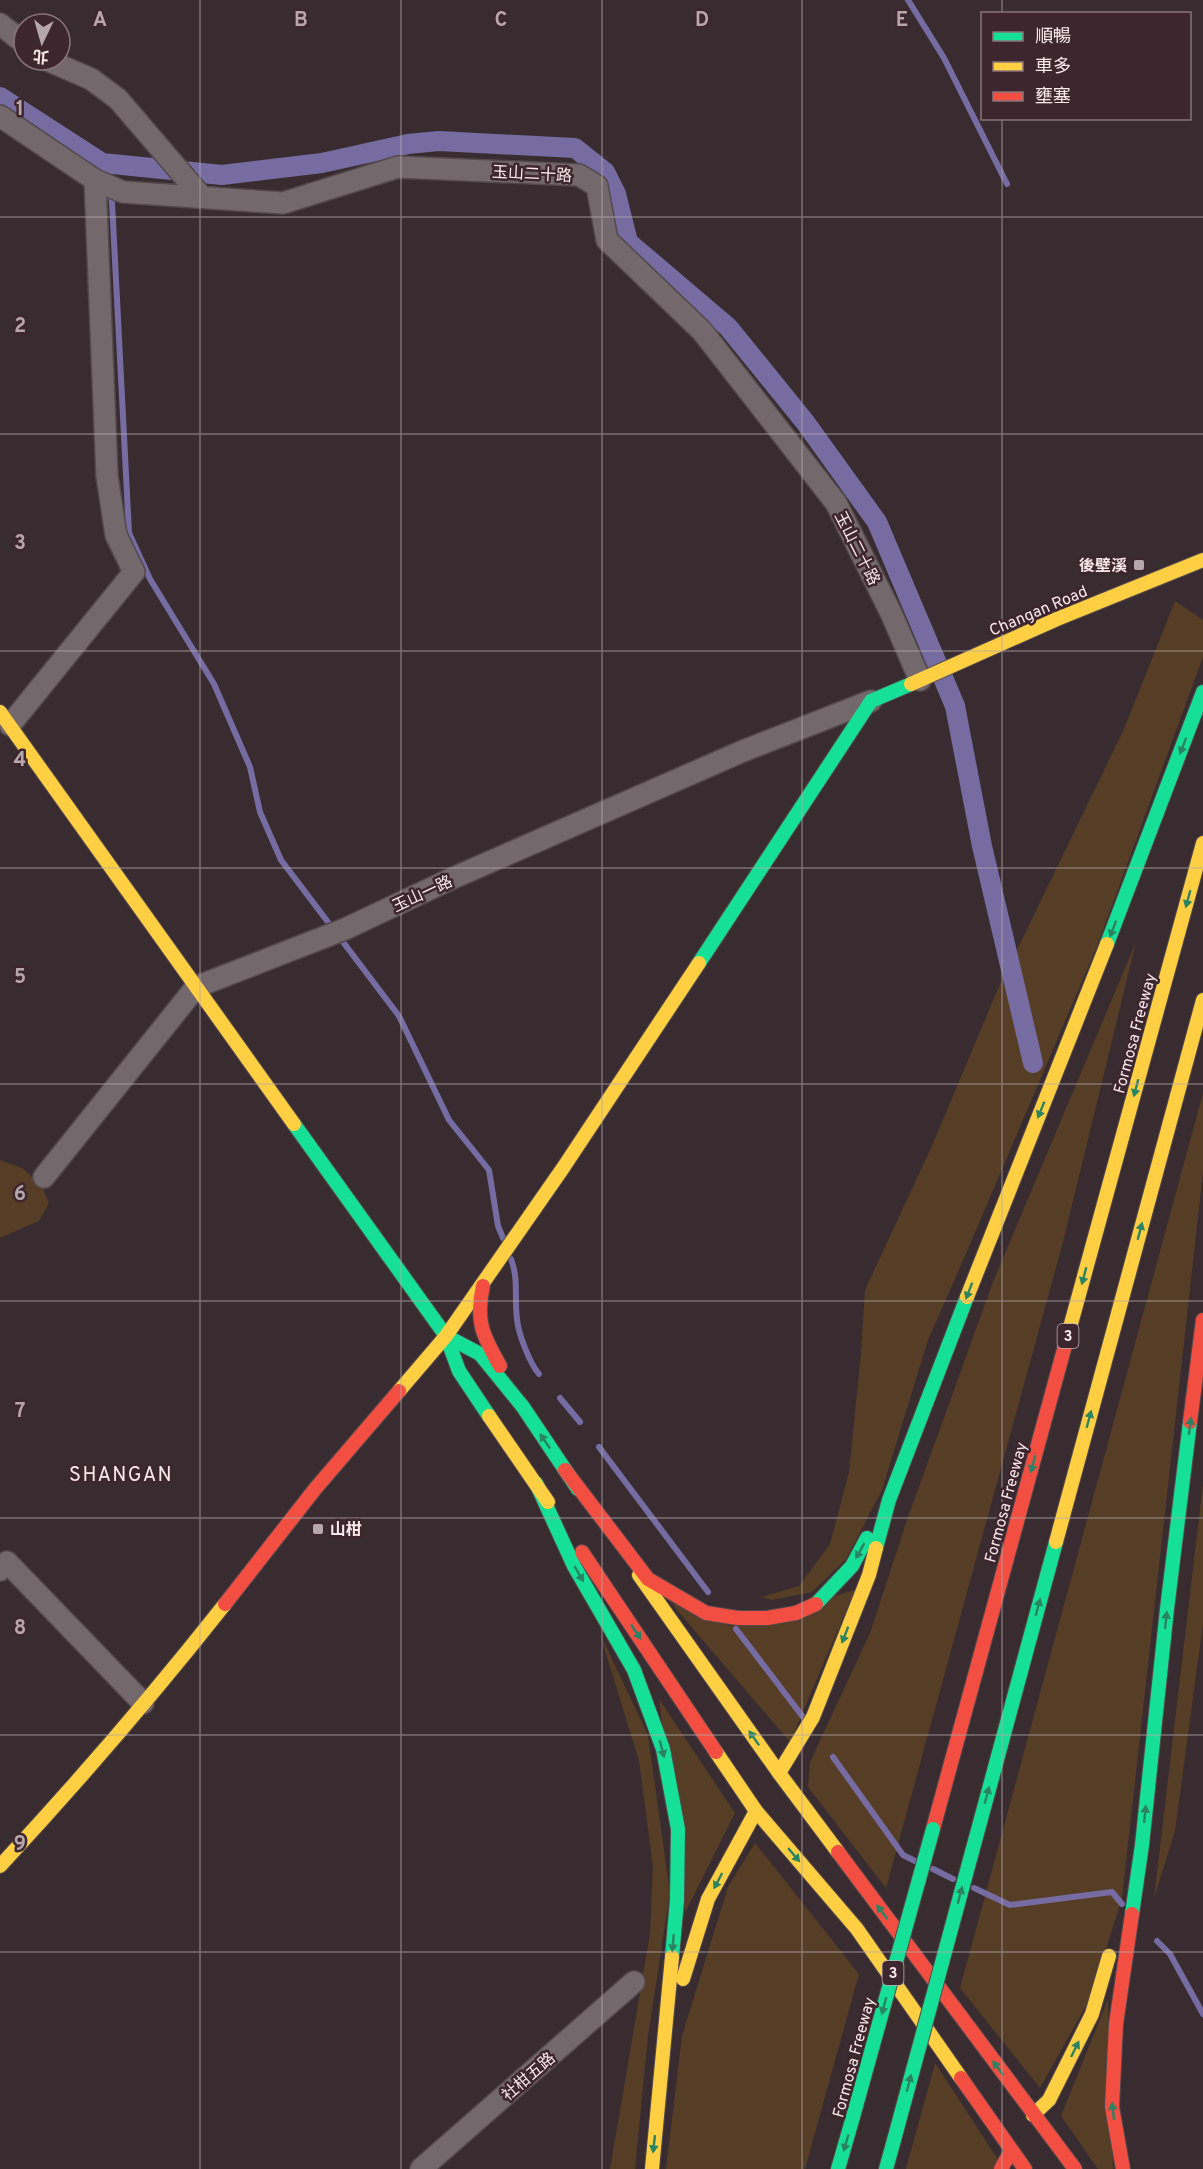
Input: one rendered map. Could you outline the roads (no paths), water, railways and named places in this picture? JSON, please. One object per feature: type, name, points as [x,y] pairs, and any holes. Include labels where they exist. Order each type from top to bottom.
[{"type":"main road","name":"Changan Road","points":[[871,701],[952,664],[1203,560]]},
{"type":"main road","points":[[776,1777],[813,1718],[869,1575],[889,1500],[1203,692]]},
{"type":"main road","points":[[0,1866],[67,1794],[173,1670],[315,1489],[446,1336],[513,1242],[871,701]]},
{"type":"main road","points":[[5,718],[446,1336],[459,1371],[758,1806],[857,1929],[1025,2169]]},
{"type":"main road","name":"Formosa Freeway","points":[[838,2169],[1203,843]]},
{"type":"main road","points":[[886,2169],[1203,1000]]},
{"type":"main road","points":[[484,1284],[477,1317],[486,1341],[523,1407],[565,1470],[776,1777],[1028,2124],[1075,2169]]},
{"type":"main road","points":[[1123,2169],[1112,2107],[1116,2024],[1142,1845],[1167,1609],[1203,1320]]},
{"type":"main road","points":[[446,1336],[480,1354],[523,1407]]},
{"type":"main road","points":[[400,1391],[428,1379]]},
{"type":"main road","points":[[453,1389],[502,1435]]},
{"type":"main road","points":[[565,1470],[648,1579],[706,1613],[738,1618],[767,1618],[796,1613],[820,1602],[852,1566],[889,1500]]},
{"type":"main road","points":[[536,1483],[574,1566],[634,1670],[663,1749],[678,1829],[677,1900],[652,2169]]},
{"type":"main road","points":[[657,2119],[678,1997],[708,1899],[758,1806]]},
{"type":"main road","points":[[1001,2169],[1028,2124],[1049,2100],[1092,2014],[1142,1845]]},
{"type":"street","points":[[0,24],[12,34]]},
{"type":"street","points":[[72,71],[91,79],[118,99],[201,196]]},
{"type":"street","name":"玉山二十路","points":[[0,116],[104,183],[123,192],[283,203],[398,167],[579,175],[597,186],[607,240],[702,331],[836,503],[891,613],[920,680]]},
{"type":"street","points":[[5,718],[134,572],[116,535],[107,476],[104,183]]},
{"type":"street","name":"玉山一路","points":[[196,987],[336,933],[453,878],[733,755],[871,701]]},
{"type":"street","points":[[44,1177],[196,987]]},
{"type":"street","points":[[0,1570],[7,1562],[144,1703]]},
{"type":"street","name":"社柑五路","points":[[421,2169],[634,1982]]},
{"type":"waterway","points":[[908,0],[944,58],[1007,184]]},
{"type":"waterway","points":[[0,97],[102,163],[222,175],[322,163],[408,144],[439,141],[575,148],[605,172],[616,194],[628,242],[728,327],[805,422],[877,522],[955,706],[982,846],[1033,1063]]},
{"type":"waterway","points":[[102,163],[106,180]]},
{"type":"waterway","points":[[110,193],[129,533],[150,579],[214,684],[250,767],[260,812],[281,860],[399,1016],[449,1120],[489,1170],[498,1226],[503,1238]]},
{"type":"waterway","points":[[511,1259],[516,1281],[518,1325],[528,1356],[539,1374]]},
{"type":"waterway","points":[[560,1398],[580,1422]]},
{"type":"waterway","points":[[599,1447],[708,1592]]},
{"type":"waterway","points":[[736,1629],[803,1717]]},
{"type":"waterway","points":[[833,1757],[903,1855],[915,1861]]},
{"type":"waterway","points":[[933,1869],[953,1879]]},
{"type":"waterway","points":[[974,1888],[1010,1905],[1112,1892],[1122,1904]]},
{"type":"waterway","points":[[1157,1941],[1170,1954],[1203,2014]]},
{"type":"place","name":"後壁溪","points":[[1139,565]]},
{"type":"place","name":"山柑","points":[[318,1529]]},
{"type":"district","name":"SHANGAN","points":[[121,1474]]}]
